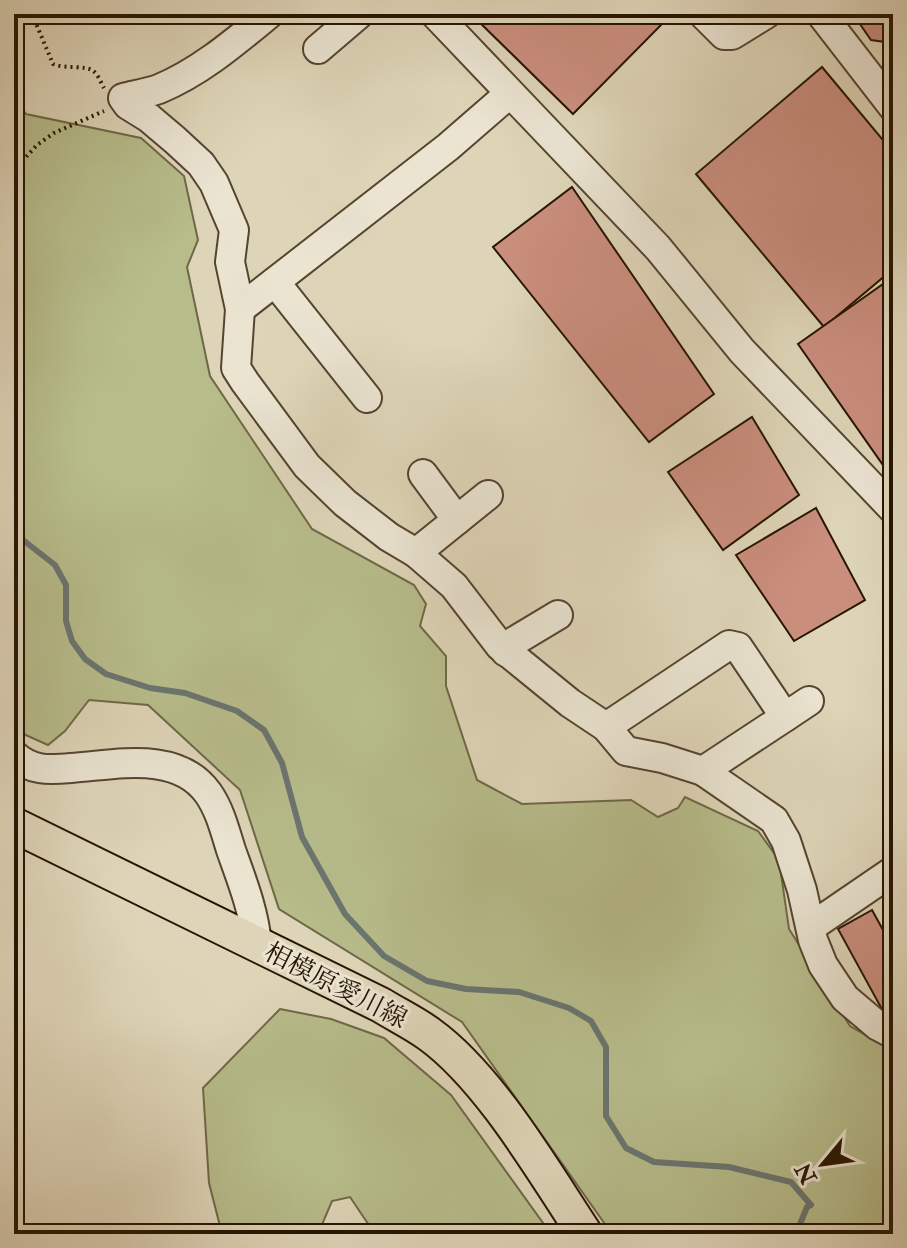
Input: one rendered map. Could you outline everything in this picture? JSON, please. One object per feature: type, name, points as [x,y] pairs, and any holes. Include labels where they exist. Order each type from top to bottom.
[{"type":"main road","name":"相模原愛川線","points":[[14,825],[381,1005],[431,1035],[468,1071],[511,1123],[585,1234]]},
{"type":"street","points":[[123,99],[159,89],[197,68],[226,35],[269,14]]},
{"type":"street","points":[[331,44],[359,14]]},
{"type":"street","points":[[435,14],[658,248],[742,351],[893,509]]},
{"type":"street","points":[[703,14],[724,35],[732,35],[766,14]]},
{"type":"street","points":[[821,14],[893,107]]},
{"type":"street","points":[[240,309],[448,147],[509,94]]},
{"type":"street","points":[[123,99],[175,140],[201,164],[214,183],[234,230],[230,262],[240,309],[236,368],[307,466],[345,503],[389,537],[416,553],[454,586],[506,652],[606,727],[626,751],[703,771],[774,820],[786,841],[813,940],[823,965],[845,998],[878,1026],[893,1034]]},
{"type":"street","points":[[275,282],[365,386]]},
{"type":"street","points":[[423,474],[457,520]]},
{"type":"street","points":[[416,553],[488,495]]},
{"type":"street","points":[[506,652],[513,642],[558,615]]},
{"type":"street","points":[[606,727],[729,645],[738,647],[785,717]]},
{"type":"street","points":[[703,771],[809,701]]},
{"type":"street","points":[[14,755],[25,765],[44,770],[156,762],[200,783],[218,810],[255,920],[257,944]]},
{"type":"street","points":[[811,927],[893,871]]},
{"type":"path","points":[[32,14],[53,64],[63,69],[94,71],[114,98],[123,99]]},
{"type":"path","points":[[14,170],[37,145],[54,133],[89,119],[123,99]]},
{"type":"green space","points":[[14,97],[26,114],[141,138],[184,176],[198,240],[187,267],[210,376],[312,529],[414,585],[426,604],[420,626],[446,656],[446,686],[477,780],[522,804],[631,800],[658,817],[678,808],[685,797],[758,831],[779,860],[789,929],[850,1026],[893,1051],[893,1234],[612,1234],[462,1022],[279,909],[240,790],[148,705],[89,700],[65,731],[48,745],[19,732],[14,681]]},
{"type":"green space","points":[[280,1009],[331,1019],[384,1038],[451,1095],[551,1234],[375,1234],[350,1197],[332,1201],[318,1234],[222,1234],[209,1183],[203,1088]]},
{"type":"building","points":[[471,14],[653,14],[662,24],[573,114]]},
{"type":"building","points":[[853,14],[893,14],[893,43],[871,40]]},
{"type":"building","points":[[822,67],[893,152],[893,269],[824,327],[696,174]]},
{"type":"building","points":[[572,187],[714,394],[649,442],[493,247]]},
{"type":"building","points":[[893,277],[893,458],[883,465],[798,344]]},
{"type":"building","points":[[752,417],[799,495],[723,550],[668,472]]},
{"type":"building","points":[[816,508],[865,600],[794,641],[736,555]]},
{"type":"building","points":[[872,910],[893,948],[893,1008],[884,1013],[838,929]]},
{"type":"waterway","points":[[14,533],[55,565],[66,585],[66,621],[72,641],[85,659],[106,674],[150,688],[185,693],[237,711],[264,730],[282,763],[302,837],[345,914],[384,956],[427,981],[466,989],[519,992],[569,1008],[591,1021],[606,1047],[606,1116],[626,1148],[654,1162],[729,1167],[791,1182],[811,1205],[807,1207],[796,1234]]}]
